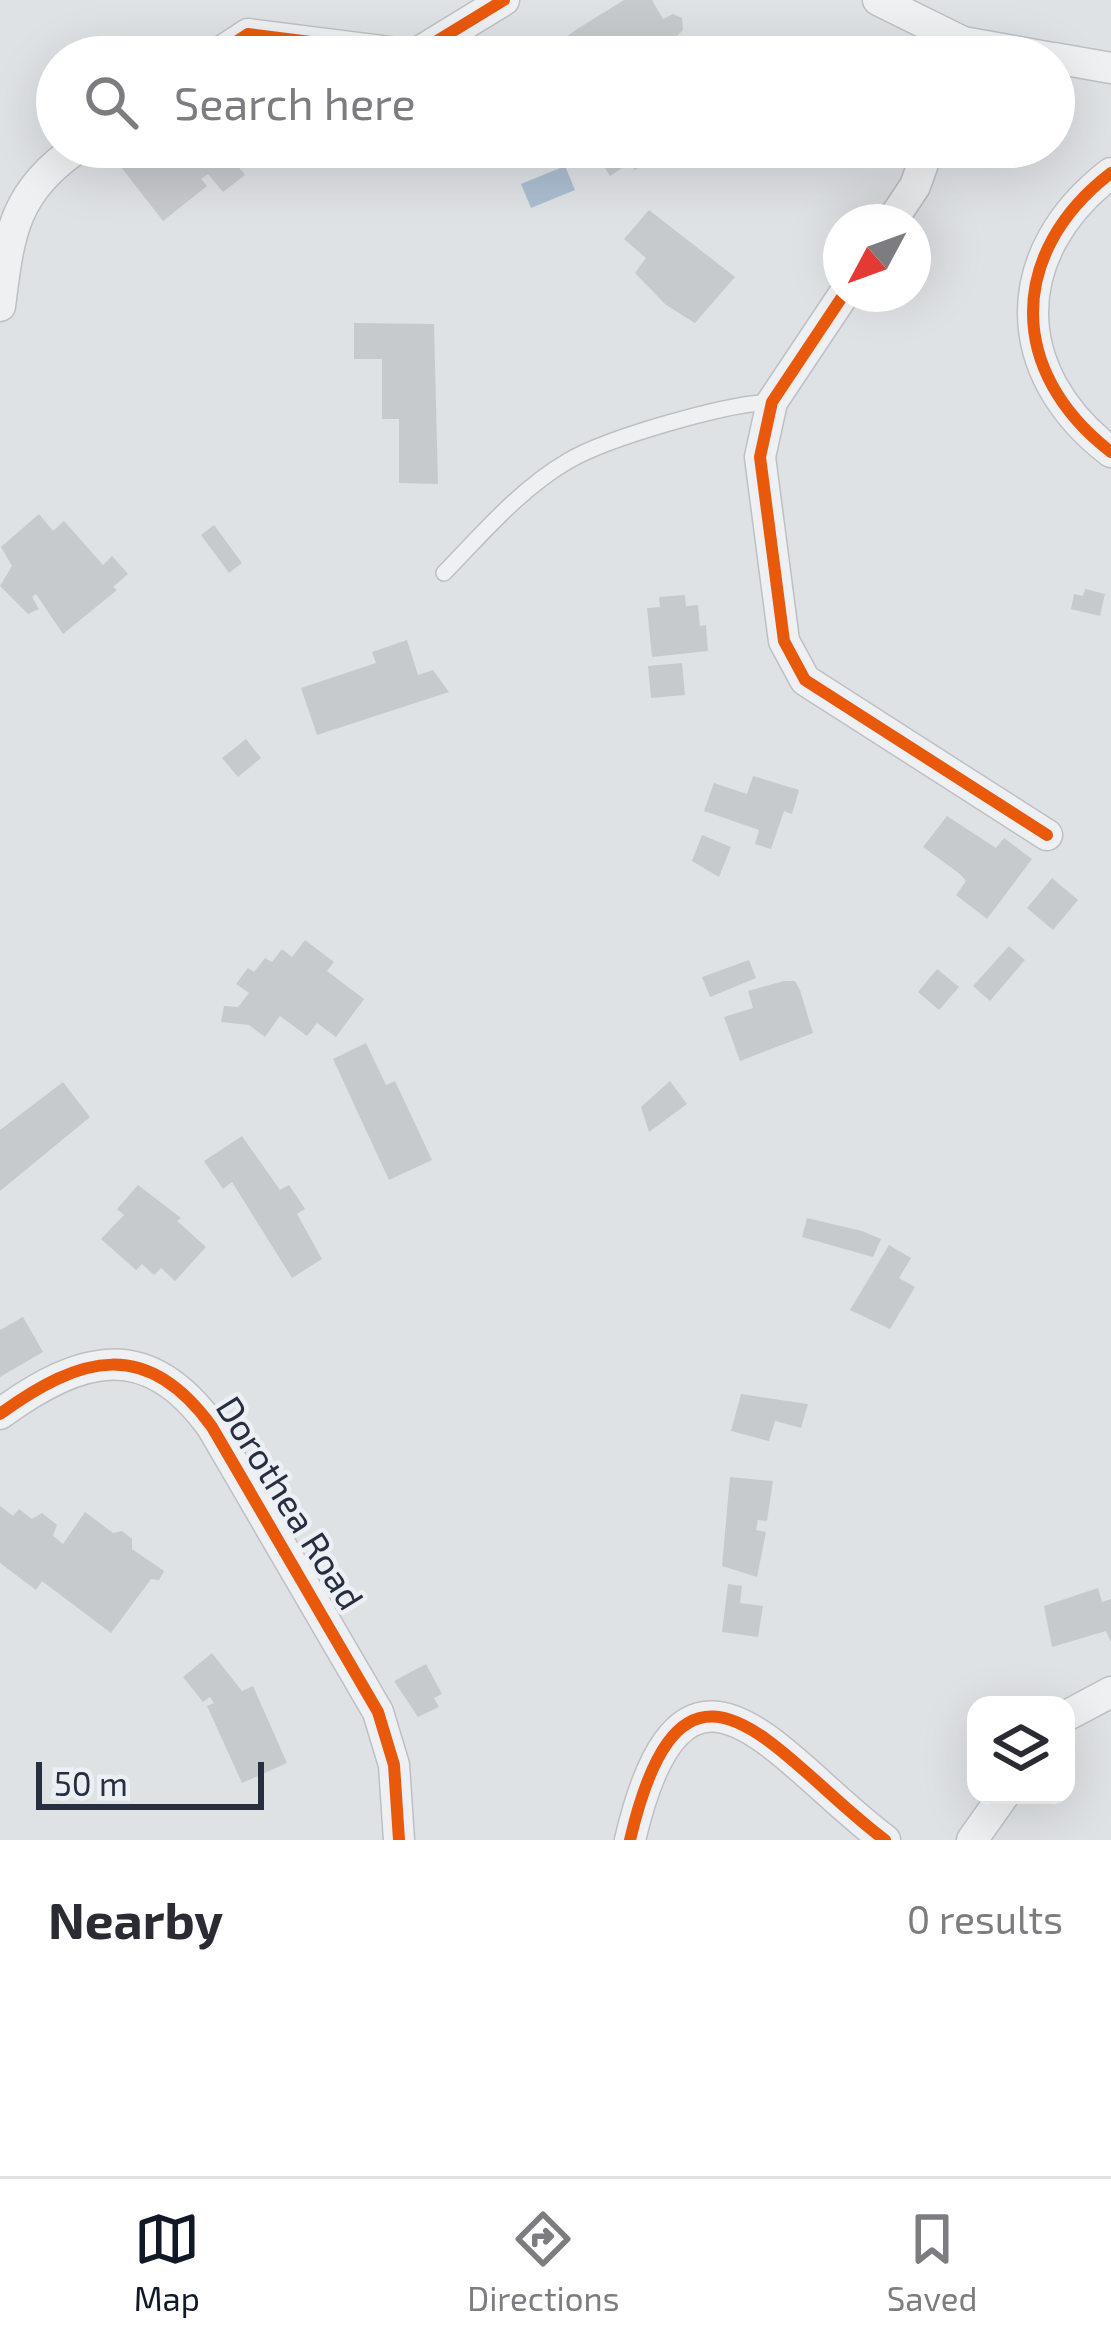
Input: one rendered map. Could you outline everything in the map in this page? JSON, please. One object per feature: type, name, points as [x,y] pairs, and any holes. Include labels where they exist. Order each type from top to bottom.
[{"type":"street","points":[[445,36],[504,0]]},
{"type":"street","points":[[878,0],[938,36]]},
{"type":"street","points":[[1075,62],[1111,68]]},
{"type":"street","points":[[0,306],[11,221],[54,168]]},
{"type":"street","points":[[903,204],[921,168]]},
{"type":"street","points":[[1111,173],[1058,230],[1035,279],[1031,333],[1045,381],[1111,452]]},
{"type":"street","points":[[832,312],[772,402],[760,457],[784,640],[806,680],[1047,836]]},
{"type":"street","name":"Dorothea Road","points":[[0,1414],[59,1377],[88,1366],[137,1366],[179,1387],[212,1427],[378,1712],[394,1765],[399,1840]]},
{"type":"street","points":[[1075,1712],[1111,1692]]},
{"type":"street","points":[[630,1840],[656,1759],[672,1737],[705,1717],[725,1717],[767,1735],[885,1840]]},
{"type":"street","points":[[972,1840],[998,1804]]},
{"type":"lane","points":[[443,573],[505,510],[569,460],[734,403],[772,402]]},
{"type":"water","points":[[566,168],[575,190],[531,208],[521,184]]},
{"type":"building","points":[[624,0],[652,0],[663,19],[673,14],[682,18],[683,30],[677,36],[567,36]]},
{"type":"building","points":[[122,168],[240,168],[245,175],[223,192],[208,174],[201,179],[207,186],[163,221]]},
{"type":"building","points":[[649,210],[735,277],[695,323],[666,305],[635,273],[646,258],[624,239]]},
{"type":"building","points":[[354,323],[434,324],[438,484],[399,483],[399,419],[382,419],[382,359],[354,359]]},
{"type":"building","points":[[39,514],[53,531],[64,521],[103,565],[112,556],[128,574],[113,587],[117,590],[63,634],[36,594],[32,597],[39,609],[28,614],[0,586],[12,566],[1,547]]},
{"type":"building","points":[[214,525],[242,563],[229,573],[201,535]]},
{"type":"building","points":[[1085,589],[1105,594],[1100,616],[1071,609],[1074,594],[1083,596]]},
{"type":"building","points":[[685,595],[686,606],[698,605],[708,651],[652,657],[647,608],[660,607],[659,597]]},
{"type":"building","points":[[407,640],[418,675],[433,670],[449,692],[317,735],[301,688],[376,663],[372,652]]},
{"type":"building","points":[[682,663],[685,695],[651,698],[648,666]]},
{"type":"building","points":[[246,739],[261,758],[238,777],[222,758]]},
{"type":"building","points":[[753,776],[799,790],[792,814],[784,811],[771,849],[755,844],[759,830],[704,811],[714,783],[747,794]]},
{"type":"building","points":[[947,816],[996,848],[1004,838],[1032,859],[987,919],[956,895],[966,881],[960,874],[923,847]]},
{"type":"building","points":[[702,835],[731,847],[719,877],[692,861]]},
{"type":"building","points":[[1052,878],[1078,900],[1053,930],[1027,908]]},
{"type":"building","points":[[305,940],[334,962],[327,971],[364,999],[336,1037],[317,1023],[307,1036],[280,1016],[265,1037],[249,1025],[221,1022],[224,1006],[238,1007],[249,993],[236,984],[248,968],[254,972],[265,958],[272,962],[282,949],[292,957]]},
{"type":"building","points":[[1009,946],[1025,960],[990,1001],[973,986]]},
{"type":"building","points":[[749,960],[756,978],[710,997],[702,977]]},
{"type":"building","points":[[937,969],[959,987],[939,1010],[918,992]]},
{"type":"building","points":[[795,981],[813,1033],[740,1061],[724,1017],[753,1008],[748,991]]},
{"type":"building","points":[[366,1043],[386,1085],[395,1081],[432,1160],[389,1180],[333,1059]]},
{"type":"building","points":[[670,1081],[687,1104],[649,1132],[641,1107]]},
{"type":"building","points":[[63,1082],[90,1117],[0,1191],[0,1130]]},
{"type":"building","points":[[242,1136],[280,1190],[289,1185],[305,1209],[297,1214],[322,1259],[292,1278],[232,1182],[223,1189],[204,1161]]},
{"type":"building","points":[[138,1185],[181,1218],[177,1221],[206,1247],[175,1281],[161,1268],[154,1275],[142,1264],[136,1270],[101,1239],[124,1215],[117,1209]]},
{"type":"building","points":[[807,1218],[881,1239],[873,1257],[802,1237]]},
{"type":"building","points":[[889,1245],[911,1258],[899,1278],[915,1287],[890,1329],[850,1310]]},
{"type":"building","points":[[23,1317],[43,1352],[0,1377],[0,1330]]},
{"type":"building","points":[[741,1394],[808,1404],[801,1428],[775,1421],[769,1441],[731,1431]]},
{"type":"building","points":[[730,1477],[773,1481],[767,1521],[758,1520],[756,1530],[766,1532],[757,1577],[722,1566]]},
{"type":"building","points":[[0,1506],[13,1516],[19,1509],[32,1519],[42,1513],[57,1525],[53,1536],[63,1544],[85,1512],[113,1533],[122,1531],[132,1539],[132,1549],[164,1571],[159,1580],[151,1579],[111,1633],[42,1581],[36,1590],[0,1563]]},
{"type":"building","points":[[728,1584],[742,1586],[740,1603],[763,1606],[758,1637],[722,1632]]},
{"type":"building","points":[[1098,1588],[1102,1602],[1111,1599],[1111,1642],[1106,1631],[1052,1647],[1044,1606]]},
{"type":"building","points":[[212,1653],[242,1691],[253,1686],[287,1763],[242,1783],[207,1706],[214,1703],[210,1697],[203,1702],[183,1677]]},
{"type":"building","points":[[426,1664],[442,1694],[434,1698],[439,1707],[418,1717],[394,1681]]},
{"type":"cycle path","points":[[445,36],[504,0]]},
{"type":"cycle path","points":[[245,36],[264,36]]},
{"type":"cycle path","points":[[1111,173],[1077,205],[1052,239],[1038,275],[1033,312],[1038,350],[1052,386],[1077,420],[1111,452]]},
{"type":"cycle path","points":[[832,312],[772,402],[760,457],[784,641],[805,680],[1047,835]]},
{"type":"cycle path","points":[[0,1414],[58,1378],[112,1365],[138,1368],[188,1398],[212,1427],[378,1712],[394,1765],[399,1840]]},
{"type":"cycle path","points":[[630,1840],[652,1770],[678,1730],[707,1717],[739,1723],[773,1744],[885,1840]]}]
